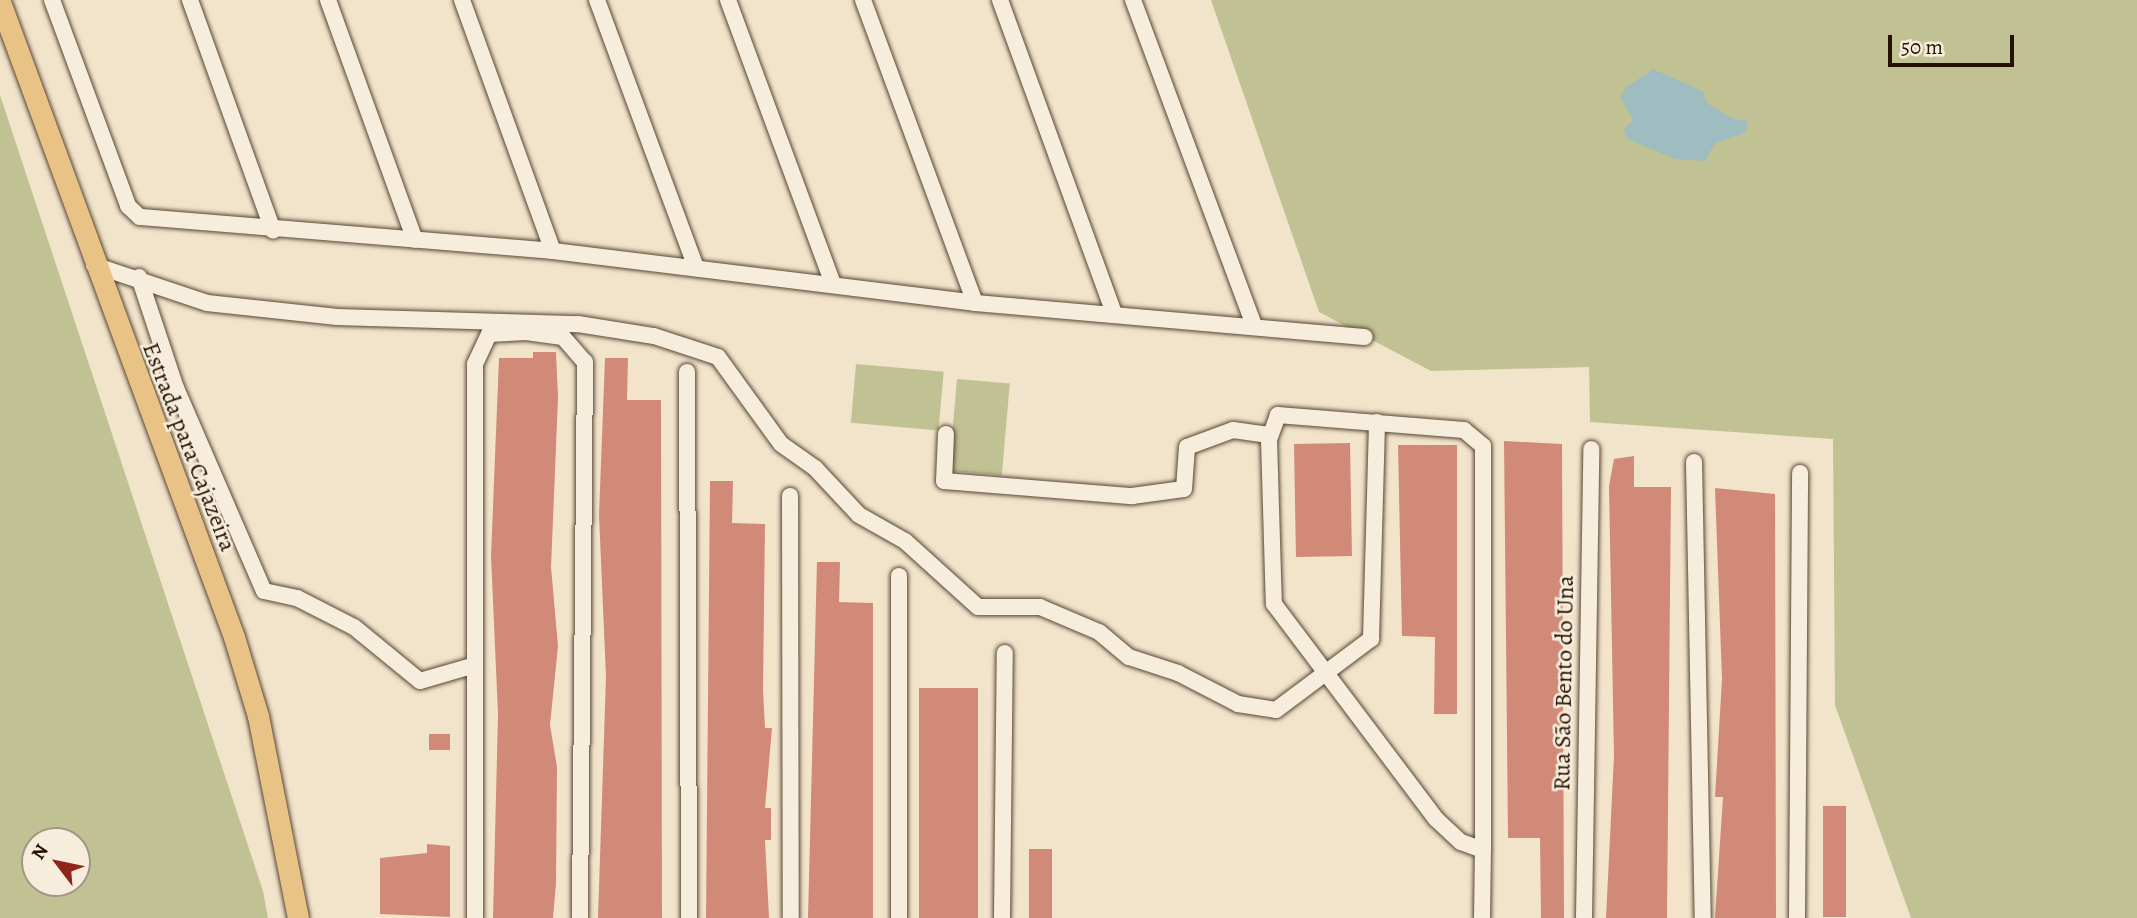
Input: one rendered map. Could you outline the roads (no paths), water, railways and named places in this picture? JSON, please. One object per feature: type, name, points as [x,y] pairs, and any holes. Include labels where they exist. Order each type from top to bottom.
[{"type":"main road","name":"Estrada para Cajazeira","points":[[0,2],[248,682],[298,918]]},
{"type":"street","points":[[52,0],[128,206],[157,220],[553,251],[975,303],[1254,325],[1365,337]]},
{"type":"street","points":[[190,0],[272,231]]},
{"type":"street","points":[[328,0],[415,240]]},
{"type":"street","points":[[462,0],[553,251]]},
{"type":"street","points":[[597,0],[696,268]]},
{"type":"street","points":[[728,0],[833,284]]},
{"type":"street","points":[[863,0],[975,303]]},
{"type":"street","points":[[1000,0],[1114,313]]},
{"type":"street","points":[[1133,0],[1254,325]]},
{"type":"street","points":[[94,265],[139,277],[207,303],[337,317],[578,324],[653,336],[718,357],[781,444],[816,468],[859,515],[905,541],[978,607],[1040,607],[1099,632],[1129,657],[1178,673],[1238,704],[1276,710],[1366,646],[1373,631],[1377,422]]},
{"type":"street","points":[[139,277],[176,388],[264,591],[298,598],[354,627],[420,681],[475,665]]},
{"type":"street","points":[[475,918],[477,352],[489,334],[554,334],[578,348],[584,362],[580,918]]},
{"type":"street","points":[[687,372],[689,918]]},
{"type":"street","points":[[1482,918],[1483,850],[1483,446],[1464,430],[1287,412],[1273,419],[1269,435],[1270,588],[1274,604],[1436,819],[1461,842],[1483,850]]},
{"type":"street","points":[[946,434],[944,481],[1132,496],[1184,489],[1187,447],[1233,430],[1269,435]]},
{"type":"street","name":"Rua São Bento do Una","points":[[1584,918],[1591,449]]},
{"type":"street","points":[[1695,462],[1703,918]]},
{"type":"street","points":[[1797,918],[1800,473]]},
{"type":"street","points":[[790,496],[791,918]]},
{"type":"street","points":[[898,918],[899,576]]},
{"type":"street","points":[[1002,918],[1005,653]]},
{"type":"water","points":[[1653,69],[1702,91],[1707,103],[1735,120],[1748,119],[1745,133],[1715,143],[1705,161],[1676,159],[1627,139],[1624,129],[1633,120],[1621,98],[1625,88]]}]
